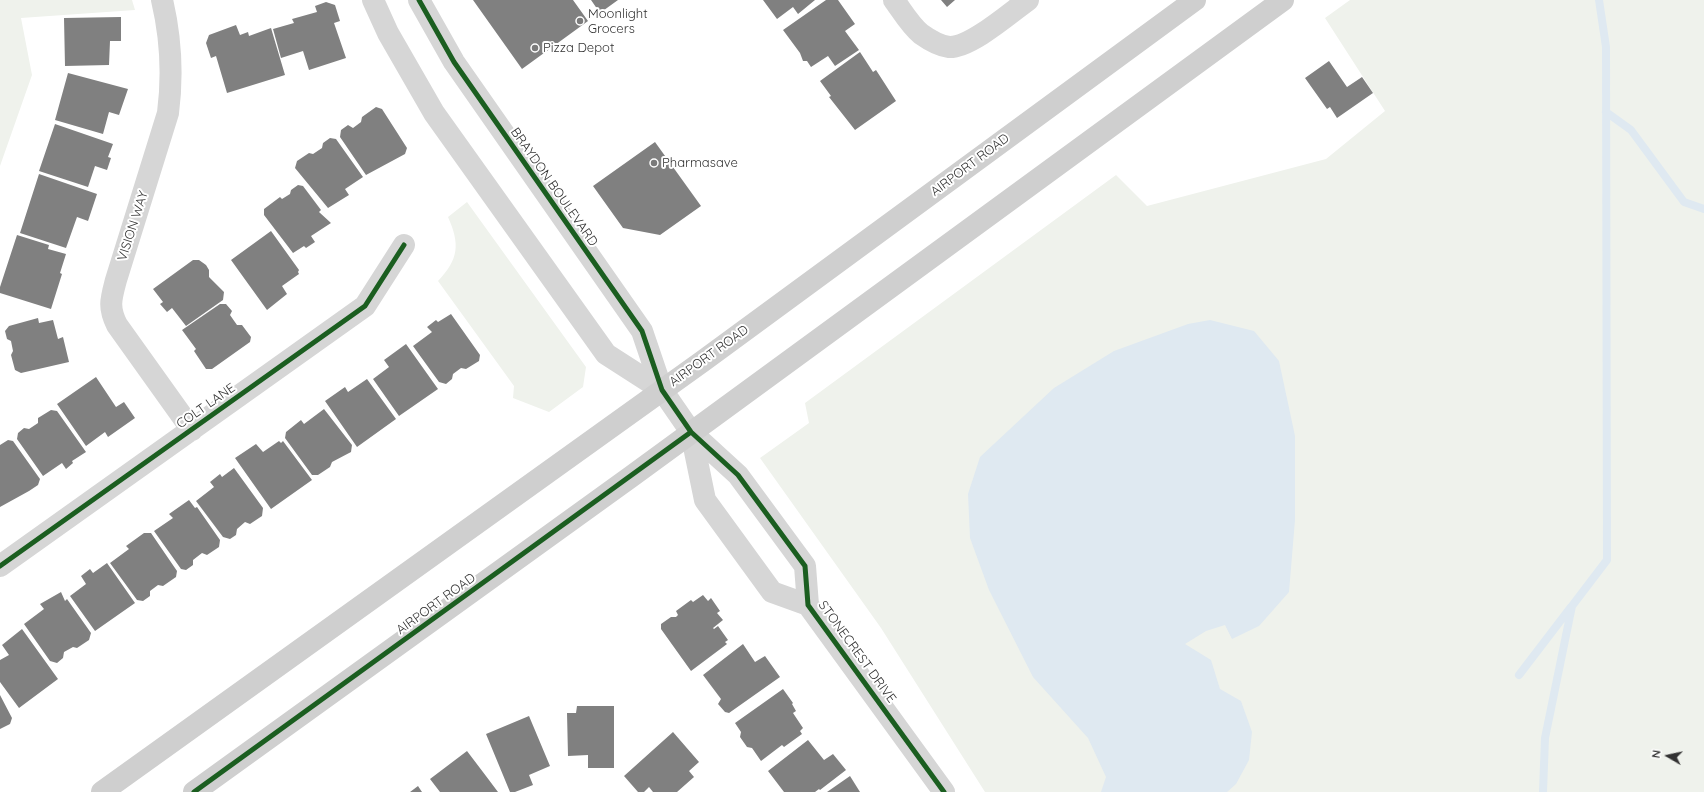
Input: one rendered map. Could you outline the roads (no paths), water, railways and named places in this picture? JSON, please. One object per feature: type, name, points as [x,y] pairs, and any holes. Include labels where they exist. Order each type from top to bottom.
[{"type":"main road","name":"AIRPORT ROAD","points":[[102,792],[662,390],[1195,0]]},
{"type":"main road","name":"AIRPORT ROAD","points":[[194,792],[1283,0]]},
{"type":"street","name":"VISION WAY","points":[[162,0],[168,26],[172,57],[172,84],[168,113],[116,280],[111,299],[111,313],[117,326],[192,430]]},
{"type":"street","points":[[373,0],[408,71],[434,113],[606,354],[662,390]]},
{"type":"street","name":"BRAYDON BOULEVARD","points":[[419,0],[454,62],[642,331],[662,390]]},
{"type":"street","points":[[894,0],[920,33],[932,41],[949,47],[963,44],[974,39],[1028,0]]},
{"type":"street","name":"COLT LANE","points":[[0,566],[365,306],[404,246]]},
{"type":"street","name":"STONECREST DRIVE","points":[[662,390],[691,432],[738,475],[805,566],[808,605],[944,792]]},
{"type":"street","name":"STONECREST DRIVE","points":[[691,432],[705,500],[772,592],[808,605]]},
{"type":"waterway","points":[[1543,792],[1545,738],[1572,606],[1607,560],[1606,47],[1599,0]]},
{"type":"waterway","points":[[1606,112],[1631,130],[1684,202],[1704,209]]},
{"type":"waterway","points":[[1519,675],[1571,607]]},
{"type":"place","name":"Moonlight Grocers","points":[[580,21]]},
{"type":"place","name":"Pizza Depot","points":[[535,48]]},
{"type":"place","name":"Pharmasave","points":[[654,163]]}]
